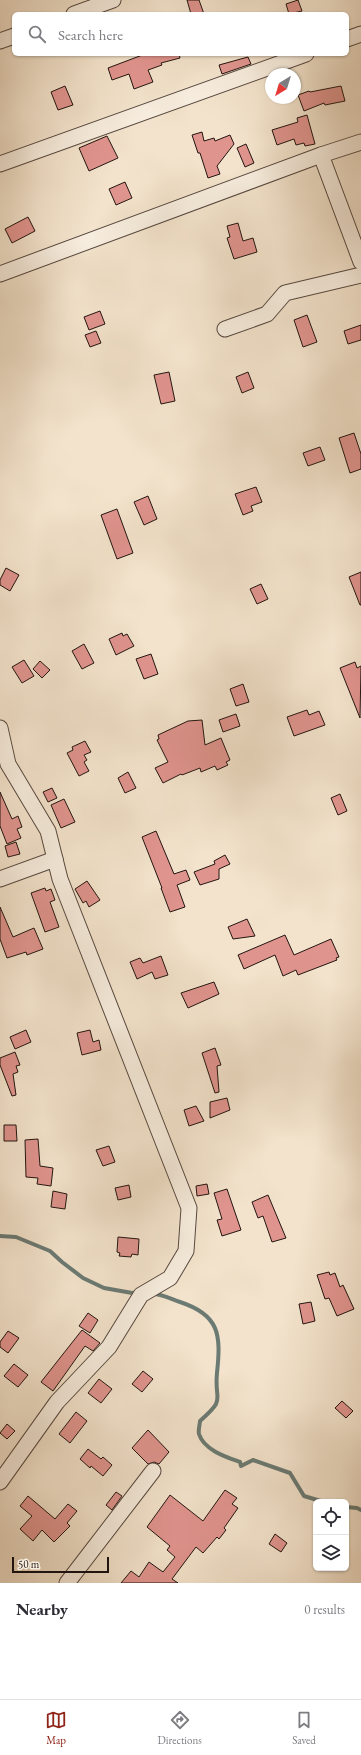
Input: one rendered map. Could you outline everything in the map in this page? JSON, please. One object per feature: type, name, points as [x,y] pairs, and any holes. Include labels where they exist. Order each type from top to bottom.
[{"type":"street","points":[[80,12],[113,0]]},
{"type":"street","points":[[349,38],[361,34]]},
{"type":"street","points":[[0,41],[12,37]]},
{"type":"street","points":[[0,164],[300,56]]},
{"type":"street","points":[[0,274],[321,155],[361,142]]},
{"type":"street","points":[[321,155],[361,262]]},
{"type":"street","points":[[225,329],[267,314],[285,293],[361,275]]},
{"type":"street","points":[[0,728],[8,764],[48,831],[60,879],[190,1208],[186,1250],[170,1278],[141,1295],[109,1347],[57,1402],[0,1482]]},
{"type":"street","points":[[0,879],[55,859]]},
{"type":"street","points":[[67,1583],[153,1471]]},
{"type":"building","points":[[187,0],[199,0],[203,12],[190,12]]},
{"type":"building","points":[[298,0],[302,11],[288,12],[286,4]]},
{"type":"building","points":[[140,56],[180,56],[180,58],[161,63],[162,65],[148,70],[153,82],[134,89],[129,74],[112,80],[108,68]]},
{"type":"building","points":[[248,57],[251,64],[222,74],[219,65]]},
{"type":"building","points":[[65,86],[73,105],[58,110],[51,92]]},
{"type":"building","points":[[341,86],[345,101],[325,105],[324,103],[304,111],[301,103],[301,94]]},
{"type":"building","points":[[307,115],[315,144],[305,146],[304,143],[296,145],[294,139],[277,145],[272,130],[298,122],[297,118]]},
{"type":"building","points":[[202,132],[204,141],[214,138],[215,141],[230,135],[234,144],[217,166],[220,174],[208,178],[200,153],[198,153],[192,135]]},
{"type":"building","points":[[107,136],[118,158],[89,171],[79,148]]},
{"type":"building","points":[[246,144],[254,163],[245,167],[237,148]]},
{"type":"building","points":[[125,182],[132,198],[116,205],[109,189]]},
{"type":"building","points":[[28,217],[35,231],[12,243],[5,229]]},
{"type":"building","points":[[238,223],[243,241],[253,238],[257,252],[234,259],[227,238],[230,237],[227,226]]},
{"type":"building","points":[[100,311],[105,324],[89,330],[84,317]]},
{"type":"building","points":[[307,315],[317,342],[303,347],[294,320]]},
{"type":"building","points":[[361,325],[361,340],[348,344],[344,331]]},
{"type":"building","points":[[96,331],[101,343],[90,347],[85,335]]},
{"type":"building","points":[[169,372],[175,401],[161,404],[154,375]]},
{"type":"building","points":[[248,372],[254,388],[242,393],[236,377]]},
{"type":"building","points":[[354,433],[361,454],[361,469],[350,473],[339,438]]},
{"type":"building","points":[[320,447],[325,460],[308,466],[303,453]]},
{"type":"building","points":[[256,487],[262,502],[251,506],[253,511],[243,515],[235,494]]},
{"type":"building","points":[[148,496],[157,519],[144,525],[134,502]]},
{"type":"building","points":[[117,509],[133,553],[117,559],[101,515]]},
{"type":"building","points":[[6,568],[19,575],[10,591],[0,585],[0,580]]},
{"type":"building","points":[[361,572],[361,605],[360,605],[349,577]]},
{"type":"building","points":[[261,584],[268,599],[257,604],[250,589]]},
{"type":"building","points":[[122,633],[123,636],[127,634],[134,646],[116,655],[109,639]]},
{"type":"building","points":[[84,644],[94,663],[82,669],[72,651]]},
{"type":"building","points":[[151,654],[158,674],[144,679],[136,659]]},
{"type":"building","points":[[24,660],[34,676],[22,683],[12,667]]},
{"type":"building","points":[[40,661],[50,670],[42,678],[33,669]]},
{"type":"building","points":[[355,662],[357,668],[361,666],[360,718],[340,668]]},
{"type":"building","points":[[243,684],[249,702],[236,706],[230,689]]},
{"type":"building","points":[[307,710],[309,715],[319,711],[325,725],[294,736],[287,717]]},
{"type":"building","points":[[236,714],[240,726],[223,732],[219,720]]},
{"type":"building","points":[[202,720],[205,745],[221,738],[230,760],[226,762],[228,765],[217,770],[215,766],[201,772],[200,768],[182,775],[181,774],[163,783],[155,768],[168,762],[157,740],[159,739],[158,735],[188,721]]},
{"type":"building","points":[[85,741],[91,752],[84,755],[87,760],[84,762],[89,771],[79,776],[67,753],[73,750],[72,747]]},
{"type":"building","points":[[128,772],[136,788],[125,793],[118,778]]},
{"type":"building","points":[[52,788],[57,798],[48,802],[43,792]]},
{"type":"building","points":[[0,792],[12,819],[18,816],[22,827],[17,829],[21,838],[7,844],[0,826]]},
{"type":"building","points":[[340,794],[347,811],[338,815],[331,798]]},
{"type":"building","points":[[64,799],[75,822],[61,828],[51,805]]},
{"type":"building","points":[[156,831],[174,874],[186,870],[190,880],[177,885],[185,907],[170,912],[142,837]]},
{"type":"building","points":[[16,842],[20,854],[8,857],[5,846]]},
{"type":"building","points":[[225,855],[230,864],[219,869],[219,879],[200,885],[194,872],[215,864],[214,861]]},
{"type":"building","points":[[87,881],[100,900],[89,907],[86,901],[83,903],[75,889]]},
{"type":"building","points":[[45,888],[46,891],[51,889],[55,900],[50,902],[59,927],[45,932],[31,893]]},
{"type":"building","points":[[0,907],[13,937],[34,928],[43,949],[27,955],[26,952],[7,958],[0,939]]},
{"type":"building","points":[[247,919],[255,936],[233,939],[228,927]]},
{"type":"building","points":[[285,935],[294,955],[331,939],[339,957],[336,958],[337,960],[298,975],[296,970],[283,976],[275,955],[244,969],[238,955]]},
{"type":"building","points":[[161,956],[168,975],[155,979],[152,972],[137,979],[130,962],[140,958],[143,963]]},
{"type":"building","points":[[214,982],[219,994],[188,1008],[181,993]]},
{"type":"building","points":[[26,1030],[31,1042],[15,1049],[10,1037]]},
{"type":"building","points":[[90,1030],[93,1042],[99,1040],[101,1050],[82,1055],[77,1033]]},
{"type":"building","points":[[215,1048],[221,1065],[217,1066],[219,1092],[215,1093],[202,1053]]},
{"type":"building","points":[[15,1052],[20,1065],[16,1066],[18,1072],[13,1074],[16,1095],[12,1096],[0,1065],[0,1058]]},
{"type":"building","points":[[227,1098],[230,1110],[210,1118],[210,1102]]},
{"type":"building","points":[[196,1106],[204,1121],[189,1126],[184,1110]]},
{"type":"building","points":[[4,1125],[16,1125],[17,1141],[4,1141]]},
{"type":"building","points":[[38,1139],[40,1166],[53,1168],[51,1186],[37,1184],[38,1178],[26,1177],[25,1140]]},
{"type":"building","points":[[109,1146],[115,1162],[103,1166],[96,1150]]},
{"type":"building","points":[[207,1184],[209,1194],[197,1196],[196,1186]]},
{"type":"building","points":[[129,1185],[131,1197],[118,1200],[115,1188]]},
{"type":"building","points":[[227,1189],[241,1230],[222,1236],[217,1220],[222,1219],[214,1193]]},
{"type":"building","points":[[53,1191],[67,1194],[65,1209],[51,1207]]},
{"type":"building","points":[[268,1195],[286,1238],[272,1242],[263,1216],[258,1218],[252,1202]]},
{"type":"building","points":[[118,1237],[139,1239],[138,1255],[132,1254],[131,1257],[119,1256],[120,1253],[117,1252]]},
{"type":"building","points":[[329,1272],[330,1275],[335,1273],[340,1287],[343,1285],[354,1309],[337,1316],[329,1298],[325,1299],[317,1275]]},
{"type":"building","points":[[311,1302],[315,1321],[303,1324],[299,1304]]},
{"type":"building","points":[[88,1313],[98,1320],[90,1333],[79,1326]]},
{"type":"building","points":[[82,1330],[100,1343],[93,1351],[85,1346],[53,1391],[41,1382]]},
{"type":"building","points":[[8,1331],[19,1338],[8,1353],[0,1347],[0,1342]]},
{"type":"building","points":[[14,1364],[28,1375],[18,1387],[4,1376]]},
{"type":"building","points":[[143,1371],[153,1379],[142,1392],[132,1384]]},
{"type":"building","points":[[99,1379],[112,1389],[101,1403],[88,1393]]},
{"type":"building","points":[[342,1401],[353,1411],[346,1418],[335,1408]]},
{"type":"building","points":[[76,1412],[87,1421],[70,1443],[59,1434]]},
{"type":"building","points":[[7,1424],[15,1431],[7,1439],[0,1433]]},
{"type":"building","points":[[148,1430],[169,1452],[159,1464],[154,1462],[148,1464],[132,1448]]},
{"type":"building","points":[[88,1449],[101,1459],[103,1457],[112,1465],[103,1476],[91,1466],[90,1468],[80,1459]]},
{"type":"building","points":[[225,1490],[237,1498],[232,1504],[238,1508],[224,1528],[226,1530],[219,1539],[217,1537],[203,1553],[196,1547],[172,1579],[178,1583],[121,1583],[131,1571],[139,1577],[149,1562],[163,1572],[175,1557],[167,1550],[170,1546],[147,1527],[170,1495],[203,1521]]},
{"type":"building","points":[[116,1492],[122,1496],[112,1510],[106,1505]]},
{"type":"building","points":[[28,1496],[55,1519],[68,1504],[77,1511],[67,1523],[70,1526],[54,1542],[42,1530],[33,1541],[20,1529],[32,1516],[20,1506]]},
{"type":"building","points":[[275,1534],[287,1543],[281,1552],[269,1544]]},
{"type":"waterway","points":[[0,1236],[16,1237],[50,1251],[83,1278],[104,1288],[138,1294]]},
{"type":"waterway","points":[[153,1294],[193,1307],[203,1313],[215,1328],[219,1348],[217,1383],[218,1399],[214,1408],[200,1421],[199,1434],[202,1440],[210,1449],[240,1462],[241,1466],[253,1460],[290,1473],[304,1496],[314,1499]]},
{"type":"waterway","points":[[349,1507],[361,1510]]}]
